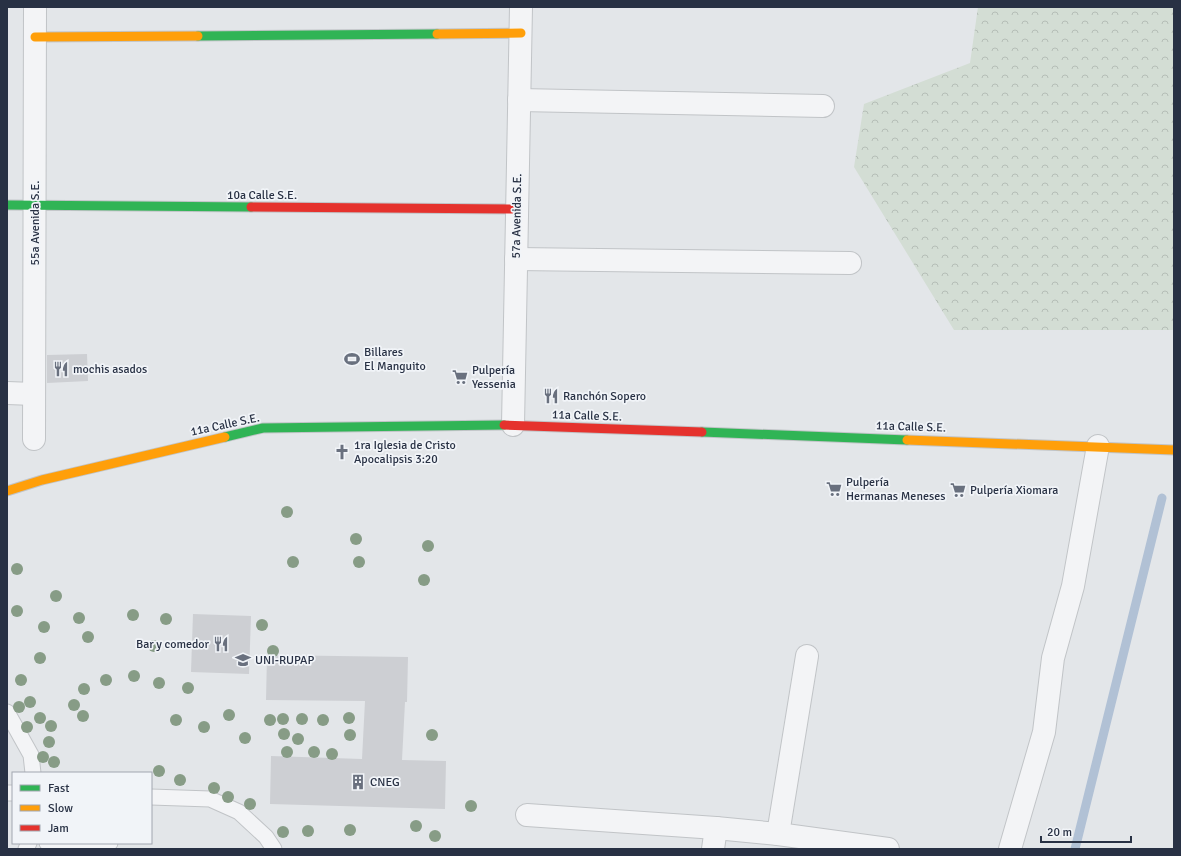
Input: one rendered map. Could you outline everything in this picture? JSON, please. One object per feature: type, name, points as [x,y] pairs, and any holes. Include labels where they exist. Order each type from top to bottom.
[{"type":"street","name":"55a Avenida S.E.","points":[[34,439],[35,7]]},
{"type":"street","name":"57a Avenida S.E.","points":[[513,425],[521,7]]},
{"type":"street","points":[[35,37],[520,33]]},
{"type":"street","points":[[519,100],[823,106]]},
{"type":"street","name":"10a Calle S.E.","points":[[7,205],[517,209]]},
{"type":"street","points":[[516,259],[850,263]]},
{"type":"street","points":[[7,393],[34,394]]},
{"type":"street","name":"11a Calle S.E.","points":[[7,491],[42,480],[263,428],[513,425],[1174,450]]},
{"type":"street","points":[[1010,849],[1044,732],[1053,658],[1073,586],[1098,446]]},
{"type":"street","points":[[778,834],[807,656]]},
{"type":"street","points":[[527,815],[714,839],[778,834],[888,849]]},
{"type":"lane","points":[[7,712],[31,756],[33,772]]},
{"type":"lane","points":[[152,798],[210,799],[239,812],[266,837],[274,849]]},
{"type":"green space","points":[[978,7],[1174,7],[1174,330],[954,330],[854,167],[864,104],[970,63]]},
{"type":"building","name":"mochis asados","points":[[87,354],[88,381],[47,383],[47,355]]},
{"type":"building","name":"Bar y comedor","points":[[193,614],[251,616],[249,674],[191,672]]},
{"type":"building","points":[[267,655],[408,657],[407,702],[405,702],[402,760],[446,761],[445,809],[270,804],[271,756],[362,759],[365,701],[266,700]]},
{"type":"waterway","points":[[1075,849],[1162,498]]},
{"type":"traffic: fast","points":[[198,36],[437,34]]},
{"type":"traffic: fast","points":[[7,205],[251,207]]},
{"type":"traffic: fast","points":[[225,437],[263,428],[504,425]]},
{"type":"traffic: fast","points":[[702,432],[907,440]]},
{"type":"traffic: slow","points":[[437,34],[521,33]]},
{"type":"traffic: slow","points":[[35,37],[198,36]]},
{"type":"traffic: slow","points":[[7,491],[42,480],[225,437]]},
{"type":"traffic: slow","points":[[907,440],[1174,450]]},
{"type":"traffic: jam","points":[[251,207],[517,209]]},
{"type":"traffic: jam","points":[[504,425],[702,432]]},
{"type":"place","name":"Billares El Manguito","points":[[352,359]]},
{"type":"place","name":"mochis asados","points":[[61,369]]},
{"type":"place","name":"Pulpería Yessenia","points":[[460,377]]},
{"type":"place","name":"Ranchón Sopero","points":[[551,396]]},
{"type":"place","name":"1ra Iglesia de Cristo Apocalipsis 3:20","points":[[342,452]]},
{"type":"place","name":"Pulpería Hermanas Meneses","points":[[834,489]]},
{"type":"place","name":"Pulpería Xiomara","points":[[958,490]]},
{"type":"place","name":"Bar y comedor","points":[[221,644]]},
{"type":"place","name":"UNI-RUPAP","points":[[243,660]]},
{"type":"place","name":"CNEG","points":[[358,782]]}]
